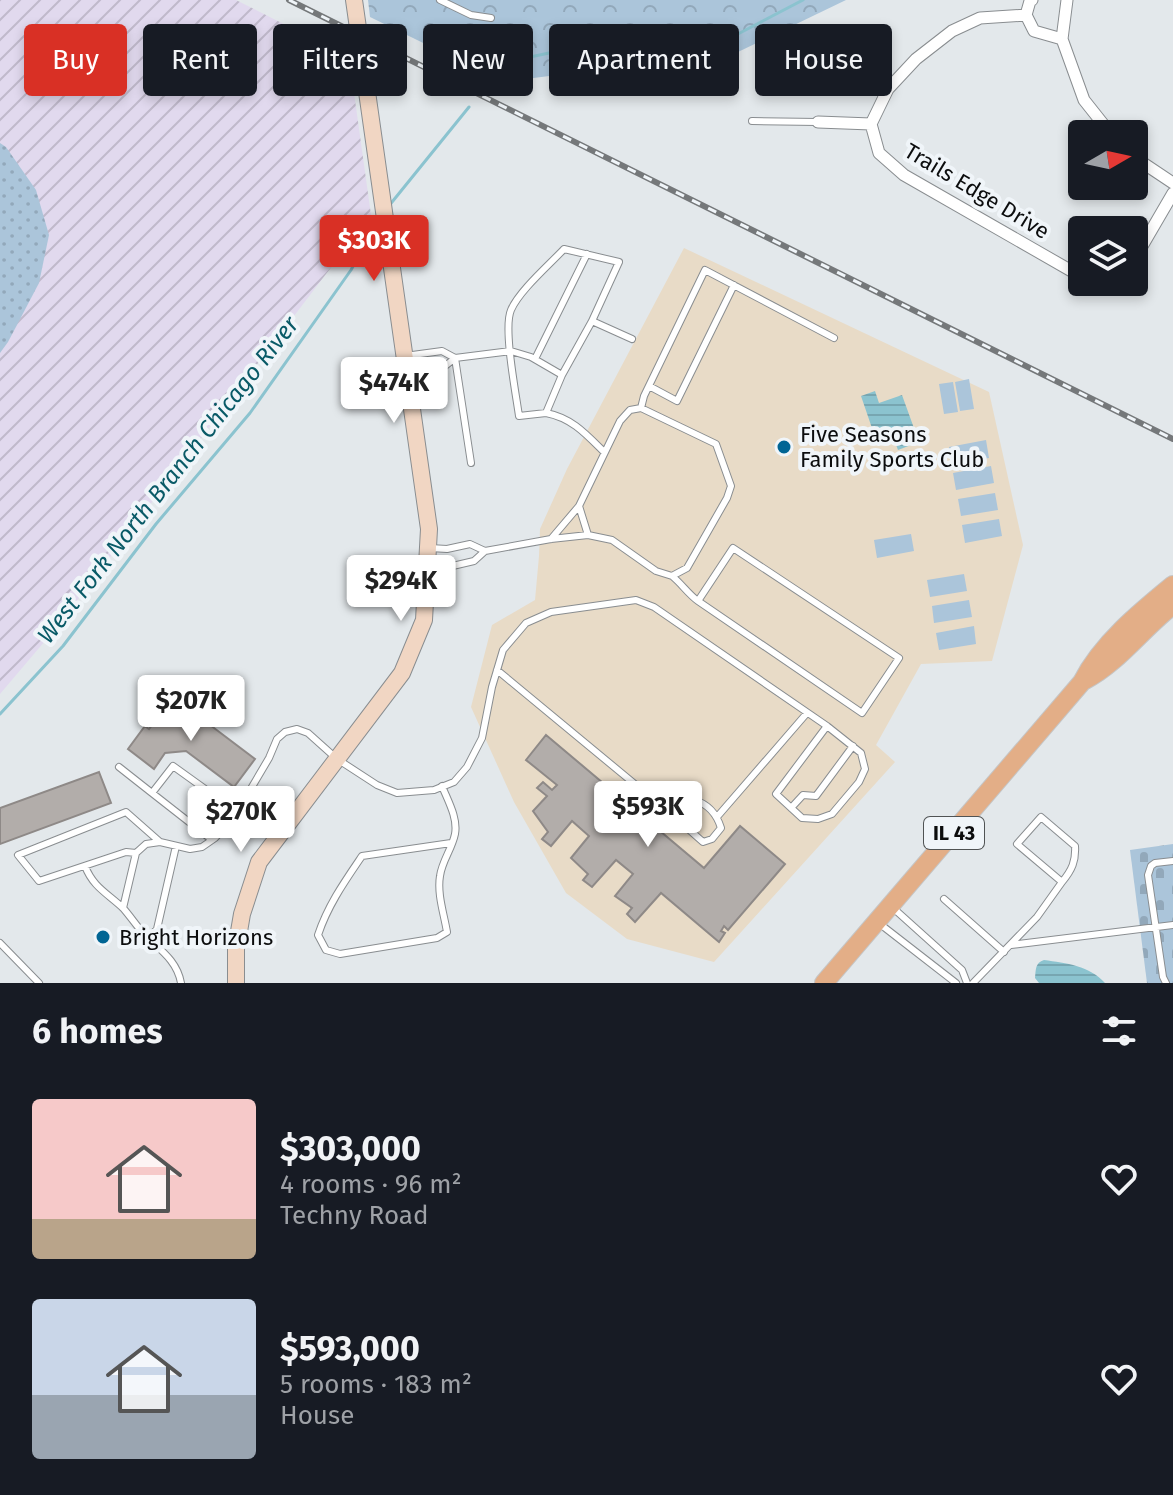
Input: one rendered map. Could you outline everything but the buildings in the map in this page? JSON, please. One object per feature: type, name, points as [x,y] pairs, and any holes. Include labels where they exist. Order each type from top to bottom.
[{"type":"main road","points":[[236,983],[236,949],[242,914],[259,862],[402,673],[424,620],[429,529],[354,0]]},
{"type":"main road","name":"IL 43","points":[[824,983],[1082,682],[1092,663],[1173,585]]},
{"type":"main road","name":"IL 43","points":[[1082,682],[1099,673],[1173,605]]},
{"type":"street","points":[[1032,0],[1026,15],[1034,31],[1062,39]]},
{"type":"street","points":[[1067,0],[1062,39],[1084,100],[1100,120]]},
{"type":"street","points":[[818,122],[871,124],[888,89],[916,59],[952,31],[980,18],[1026,15]]},
{"type":"street","name":"Trails Edge Drive","points":[[871,124],[879,153],[904,175],[1068,269]]},
{"type":"street","points":[[1148,166],[1173,183]]},
{"type":"street","points":[[1148,236],[1173,193]]},
{"type":"lane","points":[[440,0],[471,15],[491,18]]},
{"type":"lane","points":[[752,121],[818,122]]},
{"type":"lane","points":[[546,413],[619,262],[564,249],[510,311],[507,332],[519,416],[546,413],[561,416],[604,452]]},
{"type":"lane","points":[[535,359],[587,254]]},
{"type":"lane","points":[[641,408],[705,270],[834,338]]},
{"type":"lane","points":[[649,386],[677,401],[734,285]]},
{"type":"lane","points":[[592,321],[632,339]]},
{"type":"lane","points":[[406,364],[442,351],[455,358]]},
{"type":"lane","points":[[406,364],[444,367],[455,358],[511,351],[535,359],[562,375]]},
{"type":"lane","points":[[455,358],[471,463]]},
{"type":"lane","points":[[551,539],[579,506],[620,421],[630,410],[641,408],[716,444],[731,486],[687,568],[672,576]]},
{"type":"lane","points":[[579,506],[588,535]]},
{"type":"lane","points":[[427,572],[474,561],[485,551],[588,535],[612,540],[656,571],[672,576],[687,594],[862,713],[899,658],[733,548],[698,601]]},
{"type":"lane","points":[[428,548],[447,549],[470,544],[485,551]]},
{"type":"lane","points":[[123,908],[136,853],[146,844],[160,842],[190,849],[202,847],[212,840],[237,812],[277,739],[285,732],[297,729],[308,733],[337,759],[377,785],[397,793],[434,790],[454,782],[467,767],[482,738],[503,650],[526,623],[551,612],[636,600],[654,607],[827,726],[853,746],[861,753],[865,769],[859,782],[832,814],[818,819],[802,818],[776,794],[827,726]]},
{"type":"lane","points":[[497,670],[703,842],[712,839],[721,828],[717,817],[694,800],[677,819]]},
{"type":"lane","points":[[717,817],[807,713]]},
{"type":"lane","points":[[791,808],[803,795],[816,796],[853,746]]},
{"type":"lane","points":[[152,793],[173,766],[237,812]]},
{"type":"lane","points":[[119,767],[212,840]]},
{"type":"lane","points":[[442,786],[453,814],[455,833],[439,878],[447,932],[437,938],[340,954],[326,950],[318,935],[324,918],[340,887],[362,856],[451,843]]},
{"type":"lane","points":[[136,853],[126,852],[39,881],[18,855],[126,812],[160,842]]},
{"type":"lane","points":[[891,907],[962,970],[970,983],[1037,917],[1072,870],[1075,846],[1041,817],[1017,844],[1062,882]]},
{"type":"lane","points":[[149,938],[157,929],[176,846]]},
{"type":"lane","points":[[1166,983],[1148,875],[1155,863],[1173,861]]},
{"type":"lane","points":[[85,866],[90,880],[123,908],[173,961],[181,983]]},
{"type":"lane","points":[[944,899],[1004,952]]},
{"type":"lane","points":[[877,922],[956,983]]},
{"type":"lane","points":[[1011,945],[1173,925]]},
{"type":"lane","points":[[0,943],[39,983]]},
{"type":"shaded area","points":[[0,0],[236,0],[284,24],[273,24],[273,96],[354,96],[371,215],[56,628],[0,694]]},
{"type":"shaded area","points":[[684,248],[989,392],[1023,545],[992,661],[921,664],[876,745],[895,762],[714,962],[627,939],[566,893],[514,802],[471,707],[492,625],[535,600],[540,529],[567,469]]},
{"type":"shaded area","points":[[875,391],[879,403],[902,395],[919,442],[898,450],[890,429],[874,434],[861,396]]},
{"type":"shaded area","points":[[1044,960],[1085,969],[1105,983],[1039,983],[1035,978],[1036,969]]},
{"type":"green space","points":[[368,0],[846,0],[796,24],[755,24],[755,44],[739,52],[739,24],[549,24],[549,76],[533,78],[533,24],[423,24],[423,43],[407,35],[407,24],[384,24],[370,17]]},
{"type":"green space","points":[[0,143],[36,190],[49,235],[39,283],[0,353]]},
{"type":"green space","points":[[969,379],[974,409],[960,411],[955,382]]},
{"type":"green space","points":[[953,382],[958,412],[944,414],[939,384]]},
{"type":"green space","points":[[986,440],[989,458],[952,464],[949,447]]},
{"type":"green space","points":[[991,466],[994,483],[956,490],[953,473]]},
{"type":"green space","points":[[995,493],[998,510],[961,516],[958,499]]},
{"type":"green space","points":[[999,519],[1002,536],[965,543],[962,525]]},
{"type":"green space","points":[[911,534],[914,551],[877,558],[874,540]]},
{"type":"green space","points":[[964,574],[967,591],[930,597],[927,580]]},
{"type":"green space","points":[[969,600],[972,617],[934,623],[932,606]]},
{"type":"green space","points":[[974,626],[976,644],[939,650],[936,633]]},
{"type":"green space","points":[[1173,844],[1173,983],[1147,983],[1130,850]]},
{"type":"waterway","name":"West Fork North Branch Chicago River","points":[[533,56],[736,35],[803,0]]},
{"type":"waterway","name":"West Fork North Branch Chicago River","points":[[388,207],[469,107]]},
{"type":"waterway","name":"West Fork North Branch Chicago River","points":[[0,714],[63,646],[156,524],[250,413],[351,270],[379,219]]},
{"type":"railway","points":[[289,0],[1173,439]]},
{"type":"place","name":"Five Seasons Family Sports Club","points":[[784,447]]},
{"type":"place","name":"Bright Horizons","points":[[103,937]]}]
